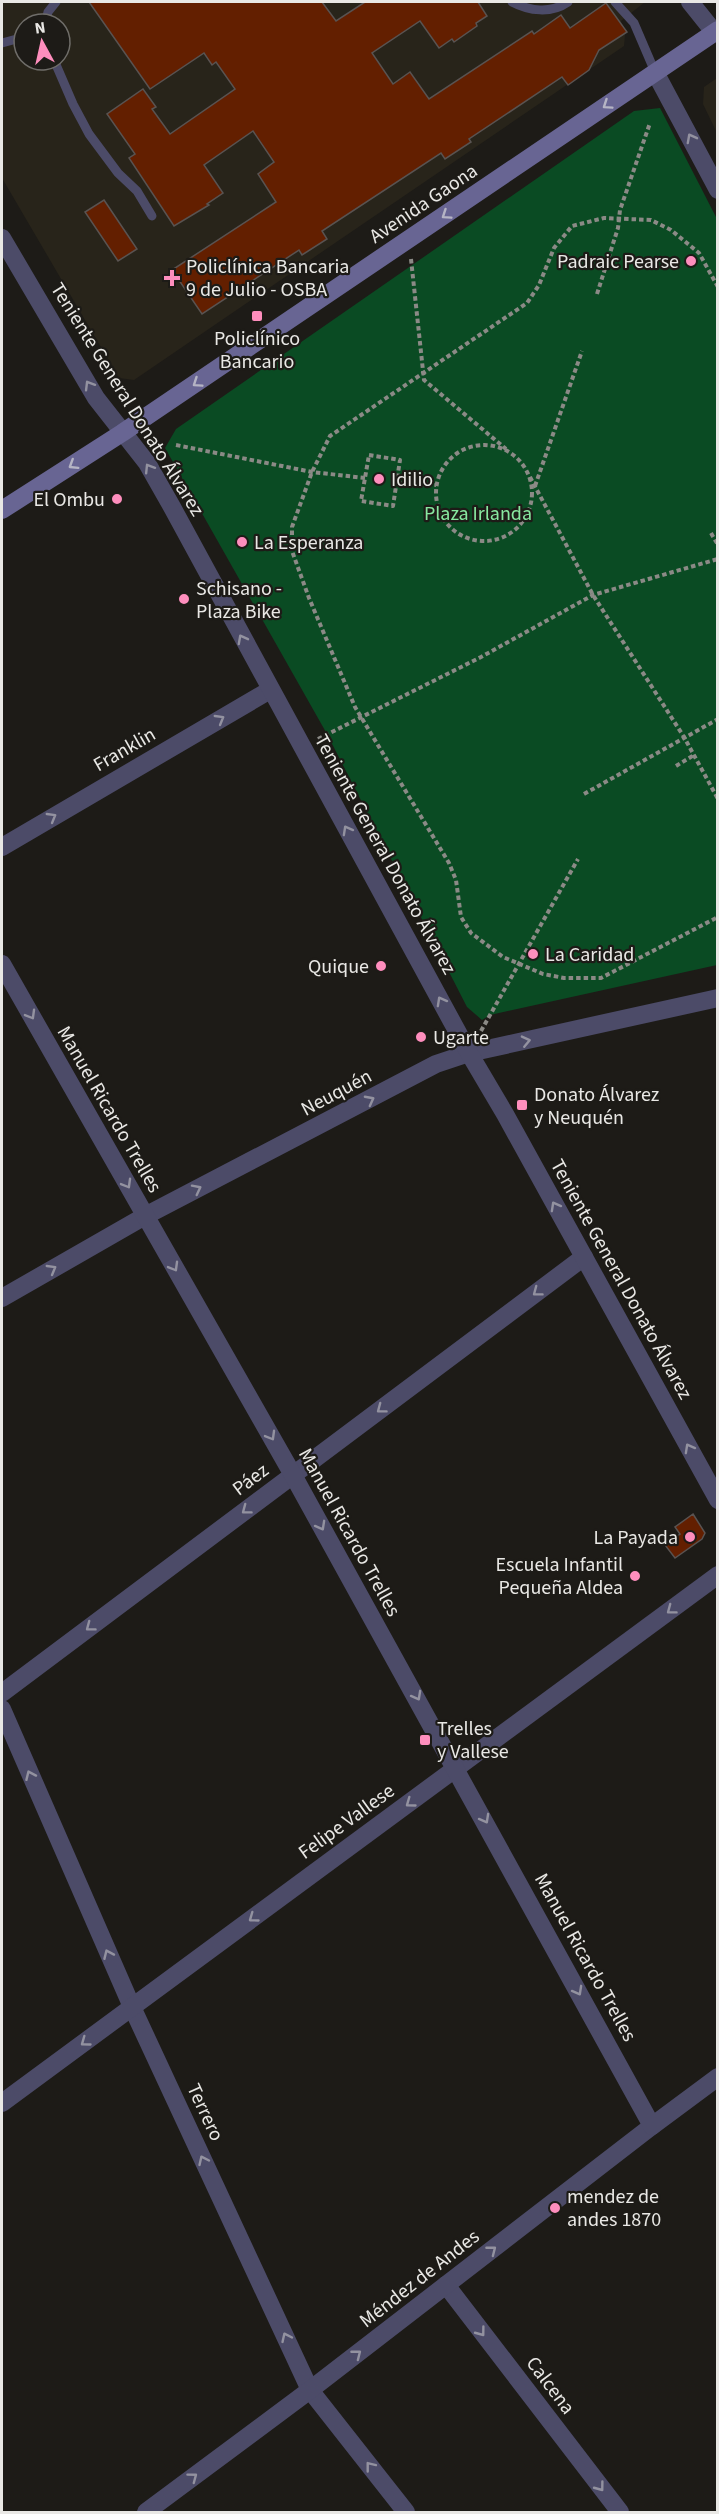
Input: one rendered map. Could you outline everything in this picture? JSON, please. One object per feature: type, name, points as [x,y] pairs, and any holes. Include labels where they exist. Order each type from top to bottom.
[{"type":"main road","name":"Avenida Gaona","points":[[2,510],[122,433],[716,31]]},
{"type":"street","points":[[690,2],[716,31]]},
{"type":"street","points":[[655,72],[717,190]]},
{"type":"street","name":"Teniente General Donato Álvarez","points":[[2,238],[96,398],[147,463],[172,507],[469,1053],[717,1500]]},
{"type":"street","name":"Franklin","points":[[2,847],[270,690]]},
{"type":"street","name":"Manuel Ricardo Trelles","points":[[2,964],[457,1768],[652,2126]]},
{"type":"street","name":"Neuquén","points":[[2,1298],[145,1216],[436,1064],[469,1053],[717,998]]},
{"type":"street","name":"Páez","points":[[2,1693],[584,1257]]},
{"type":"street","name":"Felipe Vallese","points":[[2,2103],[717,1575]]},
{"type":"street","name":"Terrero","points":[[2,1709],[132,2007],[310,2390],[406,2512]]},
{"type":"street","name":"Méndez de Andes","points":[[146,2512],[310,2390],[717,2078]]},
{"type":"street","name":"Calcena","points":[[446,2285],[620,2512]]},
{"type":"lane","points":[[512,2],[527,10],[547,9],[568,2]]},
{"type":"lane","points":[[615,2],[634,23],[655,72]]},
{"type":"lane","points":[[59,72],[89,134],[118,173],[137,191],[152,216]]},
{"type":"path","points":[[597,294],[650,123]]},
{"type":"path","points":[[717,286],[699,253],[671,230],[651,220],[604,218],[572,226],[554,248],[540,285],[527,303],[330,436],[312,472],[292,528],[292,551],[309,598],[362,717],[449,863],[456,880],[461,917],[471,933],[503,957],[543,974],[564,978],[601,978],[717,917]]},
{"type":"path","points":[[408,240],[424,380],[521,463],[593,595],[684,737],[715,790],[717,799]]},
{"type":"path","points":[[509,452],[493,446],[467,448],[453,457],[442,470],[436,485],[436,502],[442,518],[463,537],[480,541],[496,540],[511,533],[524,521],[582,351]]},
{"type":"path","points":[[176,445],[312,472],[365,478]]},
{"type":"path","points":[[369,455],[400,460],[396,483],[393,506],[362,501],[369,455]]},
{"type":"path","points":[[530,477],[532,494]]},
{"type":"path","points":[[396,483],[436,485]]},
{"type":"path","points":[[711,533],[717,545]]},
{"type":"path","points":[[302,747],[481,657],[593,595],[717,559]]},
{"type":"path","points":[[584,794],[717,719]]},
{"type":"path","points":[[676,766],[694,755]]},
{"type":"path","points":[[469,1053],[578,859]]},
{"type":"shaded area","name":"Policlínica Bancaria 9 de Julio - OSBA","points":[[2,2],[645,2],[621,21],[625,35],[624,46],[134,380],[119,378],[2,178]]},
{"type":"shaded area","points":[[717,78],[717,133],[703,104],[704,87]]},
{"type":"green space","name":"Plaza Irlanda","points":[[660,108],[717,219],[717,965],[490,1015],[482,1020],[467,1007],[327,734],[165,448],[176,429],[634,111]]},
{"type":"building","points":[[89,2],[322,2],[336,21],[365,2],[478,2],[487,16],[454,42],[452,39],[439,48],[420,21],[372,53],[393,84],[410,72],[429,99],[532,31],[534,34],[561,15],[570,28],[606,3],[627,32],[599,50],[589,70],[568,85],[562,77],[469,139],[471,142],[445,159],[441,153],[322,231],[327,239],[302,255],[299,250],[202,314],[172,270],[276,202],[258,174],[274,162],[253,131],[204,165],[223,193],[207,204],[209,205],[174,226],[129,158],[135,154],[107,114],[143,89],[156,107],[152,109],[170,134],[235,89],[216,62],[212,65],[204,53],[150,89]]},
{"type":"building","points":[[104,200],[137,249],[118,261],[85,212]]},
{"type":"building","name":"La Payada","points":[[693,1514],[705,1533],[702,1539],[675,1558],[665,1545],[680,1534],[675,1527]]},
{"type":"place","name":"Padraic Pearse","points":[[691,261]]},
{"type":"place","name":"Policlínica Bancaria 9 de Julio - OSBA","points":[[172,278]]},
{"type":"place","name":"Policlínico Bancario","points":[[257,316]]},
{"type":"place","name":"Idilio","points":[[379,479]]},
{"type":"place","name":"El Ombu","points":[[117,499]]},
{"type":"place","name":"La Esperanza","points":[[242,542]]},
{"type":"place","name":"Schisano - Plaza Bike","points":[[184,599]]},
{"type":"place","name":"La Caridad","points":[[533,954]]},
{"type":"place","name":"Quique","points":[[381,966]]},
{"type":"place","name":"Ugarte","points":[[421,1037]]},
{"type":"place","name":"Donato Álvarez y Neuquén","points":[[522,1105]]},
{"type":"place","name":"La Payada","points":[[690,1537]]},
{"type":"place","name":"Escuela Infantil Pequeña Aldea","points":[[635,1576]]},
{"type":"place","name":"Trelles y Vallese","points":[[425,1740]]},
{"type":"place","name":"mendez de andes 1870","points":[[555,2208]]}]
